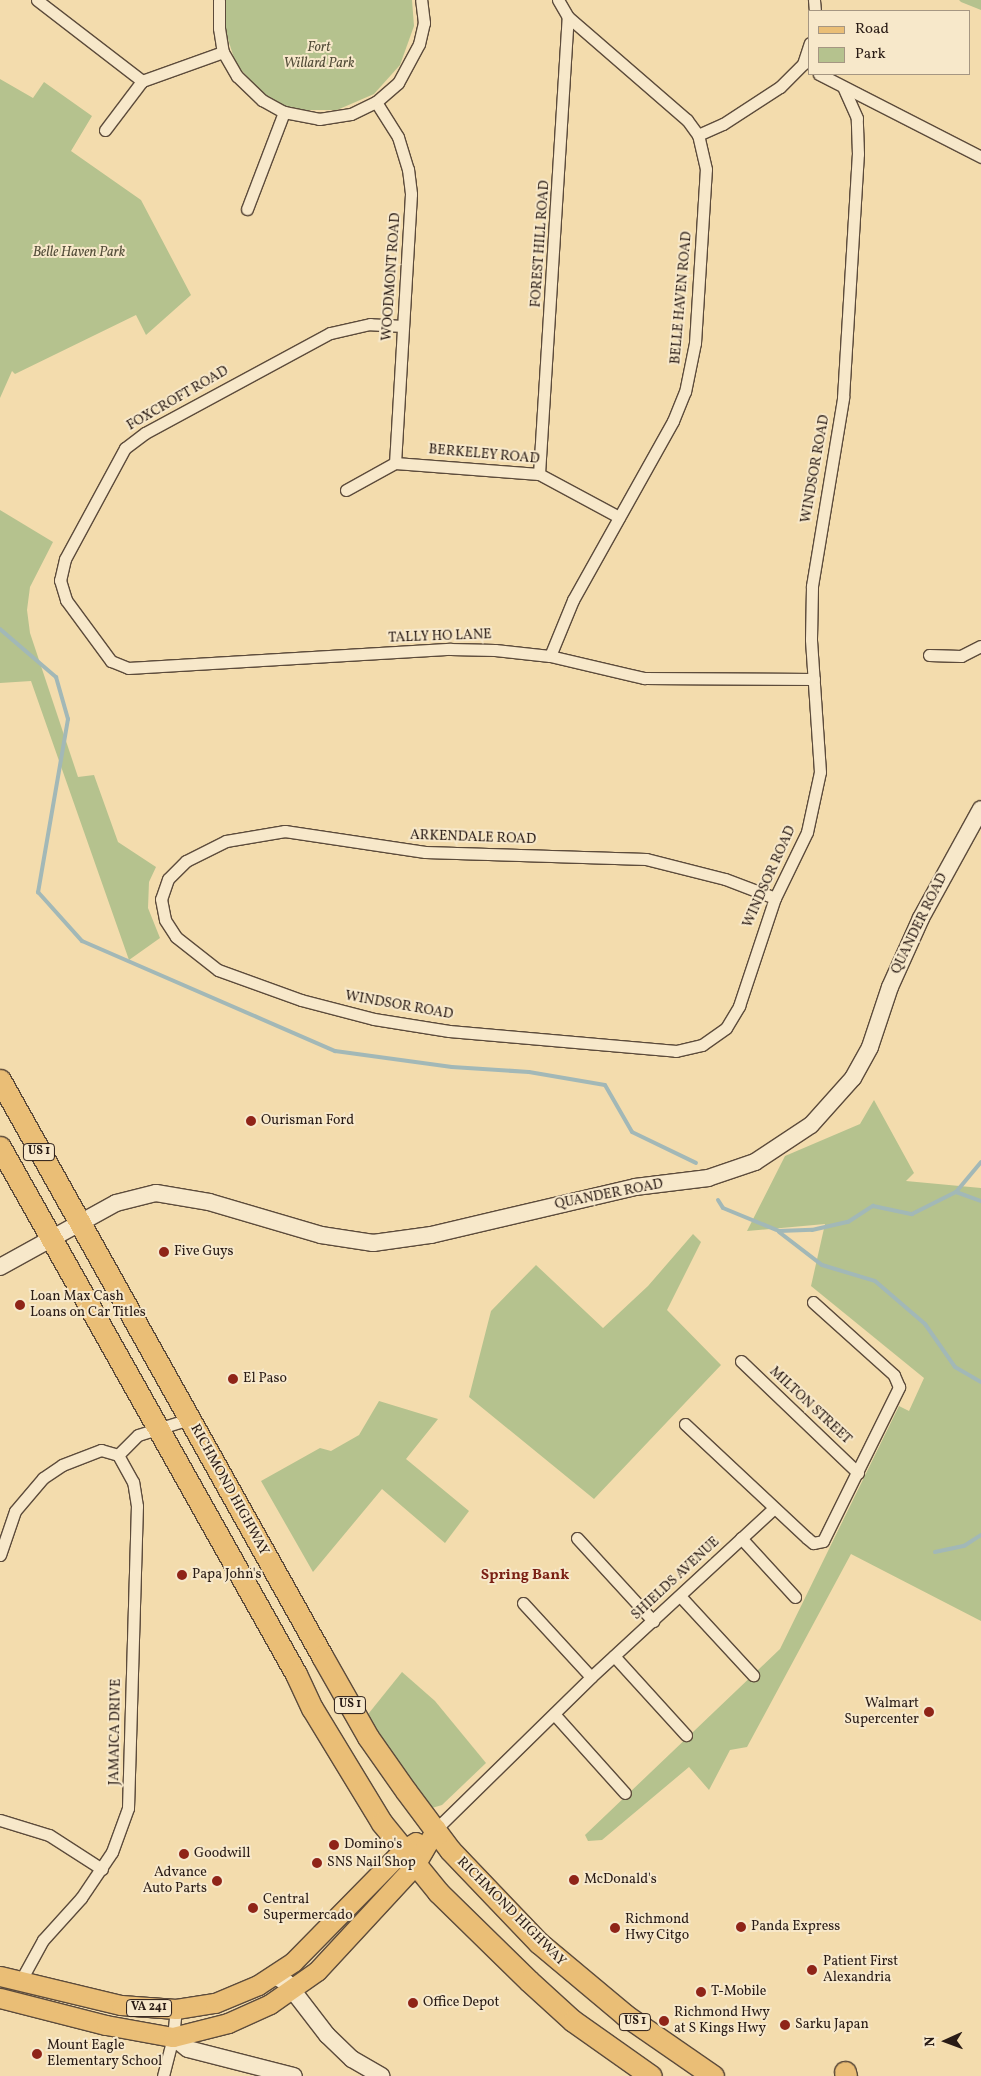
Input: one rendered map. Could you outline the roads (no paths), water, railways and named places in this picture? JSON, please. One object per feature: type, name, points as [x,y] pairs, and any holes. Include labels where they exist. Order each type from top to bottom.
[{"type":"highway","name":"RICHMOND HIGHWAY","points":[[0,1080],[368,1737],[436,1829],[480,1884],[567,1969],[707,2075]]},
{"type":"highway","name":"US 1","points":[[0,1147],[345,1766],[409,1857],[529,1981],[591,2033],[651,2076]]},
{"type":"main road","name":"VA 241","points":[[0,1976],[121,2005],[176,2009],[215,2003],[275,1976],[409,1857],[436,1829]]},
{"type":"main road","name":"VA 241","points":[[0,1998],[106,2025],[174,2037],[228,2023],[294,1990],[317,1971],[409,1857]]},
{"type":"street","points":[[37,0],[142,81]]},
{"type":"street","points":[[219,0],[218,28],[223,52],[249,90],[284,112],[308,118],[332,118],[351,114],[376,102],[398,83],[415,54],[424,23],[421,0]]},
{"type":"street","name":"BELLE HAVEN ROAD","points":[[550,656],[573,600],[674,421],[693,364],[706,169],[698,135],[675,106],[568,17],[558,0]]},
{"type":"street","name":"FOREST HILL ROAD","points":[[539,474],[568,17]]},
{"type":"street","points":[[105,130],[142,81],[223,52]]},
{"type":"street","points":[[698,135],[750,108],[806,66]]},
{"type":"street","points":[[821,75],[981,157]]},
{"type":"street","name":"WINDSOR ROAD","points":[[175,870],[163,889],[162,905],[165,920],[187,948],[231,975],[324,1006],[384,1021],[449,1031],[676,1051],[708,1041],[733,1018],[775,898],[808,832],[818,792],[821,752],[814,678],[812,586],[843,398],[858,154],[857,118],[843,87]]},
{"type":"street","name":"WOODMONT ROAD","points":[[376,102],[398,137],[408,169],[411,209],[395,463]]},
{"type":"street","points":[[247,209],[284,112]]},
{"type":"street","name":"FOXCROFT ROAD","points":[[84,625],[62,589],[62,567],[118,459],[130,444],[144,433],[330,333],[370,324],[404,326]]},
{"type":"street","points":[[346,490],[395,463]]},
{"type":"street","name":"BERKELEY ROAD","points":[[395,463],[539,474],[619,517]]},
{"type":"street","name":"TALLY HO LANE","points":[[84,625],[111,661],[128,668],[450,649],[495,650],[550,656],[644,678],[814,678]]},
{"type":"street","points":[[929,655],[961,656],[981,646]]},
{"type":"street","name":"QUANDER ROAD","points":[[0,1267],[116,1203],[164,1193],[322,1235],[373,1243],[431,1235],[635,1187],[708,1178],[755,1162],[811,1126],[853,1078],[870,1048],[893,979],[921,918],[981,809]]},
{"type":"street","name":"ARKENDALE ROAD","points":[[175,870],[186,861],[226,842],[285,831],[425,852],[646,859],[725,879],[775,898]]},
{"type":"street","points":[[685,1424],[813,1543],[823,1541],[897,1394],[899,1381],[813,1302]]},
{"type":"street","name":"MILTON STREET","points":[[741,1361],[858,1472]]},
{"type":"street","points":[[0,1555],[15,1511],[43,1478],[62,1465],[101,1450],[118,1455],[134,1438],[189,1419]]},
{"type":"street","name":"JAMAICA DRIVE","points":[[21,1980],[43,1940],[81,1898],[102,1869],[122,1832],[130,1790],[137,1506],[132,1482],[118,1455]]},
{"type":"street","name":"SHIELDS AVENUE","points":[[436,1829],[614,1656],[774,1508]]},
{"type":"street","points":[[576,1538],[653,1621]]},
{"type":"street","points":[[742,1538],[795,1597]]},
{"type":"street","points":[[680,1596],[753,1675]]},
{"type":"street","points":[[523,1604],[592,1677]]},
{"type":"street","points":[[614,1656],[686,1735]]},
{"type":"street","points":[[554,1714],[625,1793]]},
{"type":"street","points":[[0,1820],[49,1835],[102,1869]]},
{"type":"street","points":[[275,1976],[294,1990],[327,2035],[352,2059],[382,2076]]},
{"type":"street","points":[[162,2076],[174,2037],[176,2009]]},
{"type":"street","points":[[174,2037],[188,2049],[294,2076]]},
{"type":"waterway","points":[[0,629],[56,677],[68,719],[38,892],[82,941],[335,1051],[452,1067],[529,1072],[605,1085],[632,1132],[696,1163]]},
{"type":"waterway","points":[[956,1192],[981,1162]]},
{"type":"waterway","points":[[718,1200],[723,1208],[779,1231],[812,1230],[848,1222],[873,1206],[912,1214],[956,1192],[981,1201]]},
{"type":"waterway","points":[[779,1232],[822,1265],[875,1281],[925,1324],[955,1367],[981,1382]]},
{"type":"waterway","points":[[935,1552],[964,1546],[981,1535]]},
{"type":"place","name":"Ourisman Ford","points":[[251,1121]]},
{"type":"place","name":"Five Guys","points":[[164,1252]]},
{"type":"place","name":"Loan Max Cash Loans on Car Titles","points":[[20,1305]]},
{"type":"place","name":"El Paso","points":[[233,1379]]},
{"type":"place","name":"Papa John's","points":[[182,1575]]},
{"type":"place","name":"Walmart Supercenter","points":[[929,1712]]},
{"type":"place","name":"Domino's","points":[[334,1845]]},
{"type":"place","name":"Goodwill","points":[[184,1854]]},
{"type":"place","name":"SNS Nail Shop","points":[[317,1863]]},
{"type":"place","name":"McDonald's","points":[[574,1880]]},
{"type":"place","name":"Advance Auto Parts","points":[[217,1881]]},
{"type":"place","name":"Central Supermercado","points":[[253,1908]]},
{"type":"place","name":"Panda Express","points":[[741,1927]]},
{"type":"place","name":"Richmond Hwy Citgo","points":[[615,1928]]},
{"type":"place","name":"Patient First Alexandria","points":[[812,1970]]},
{"type":"place","name":"T-Mobile","points":[[701,1992]]},
{"type":"place","name":"Office Depot","points":[[413,2003]]},
{"type":"place","name":"Richmond Hwy at S Kings Hwy","points":[[664,2021]]},
{"type":"place","name":"Sarku Japan","points":[[785,2025]]},
{"type":"place","name":"Mount Eagle Elementary School","points":[[37,2054]]},
{"type":"district","name":"Spring Bank","points":[[525,1576]]},
{"type":"park label","name":"Fort Willard Park","points":[[319,56]]},
{"type":"park label","name":"Belle Haven Park","points":[[79,253]]}]
